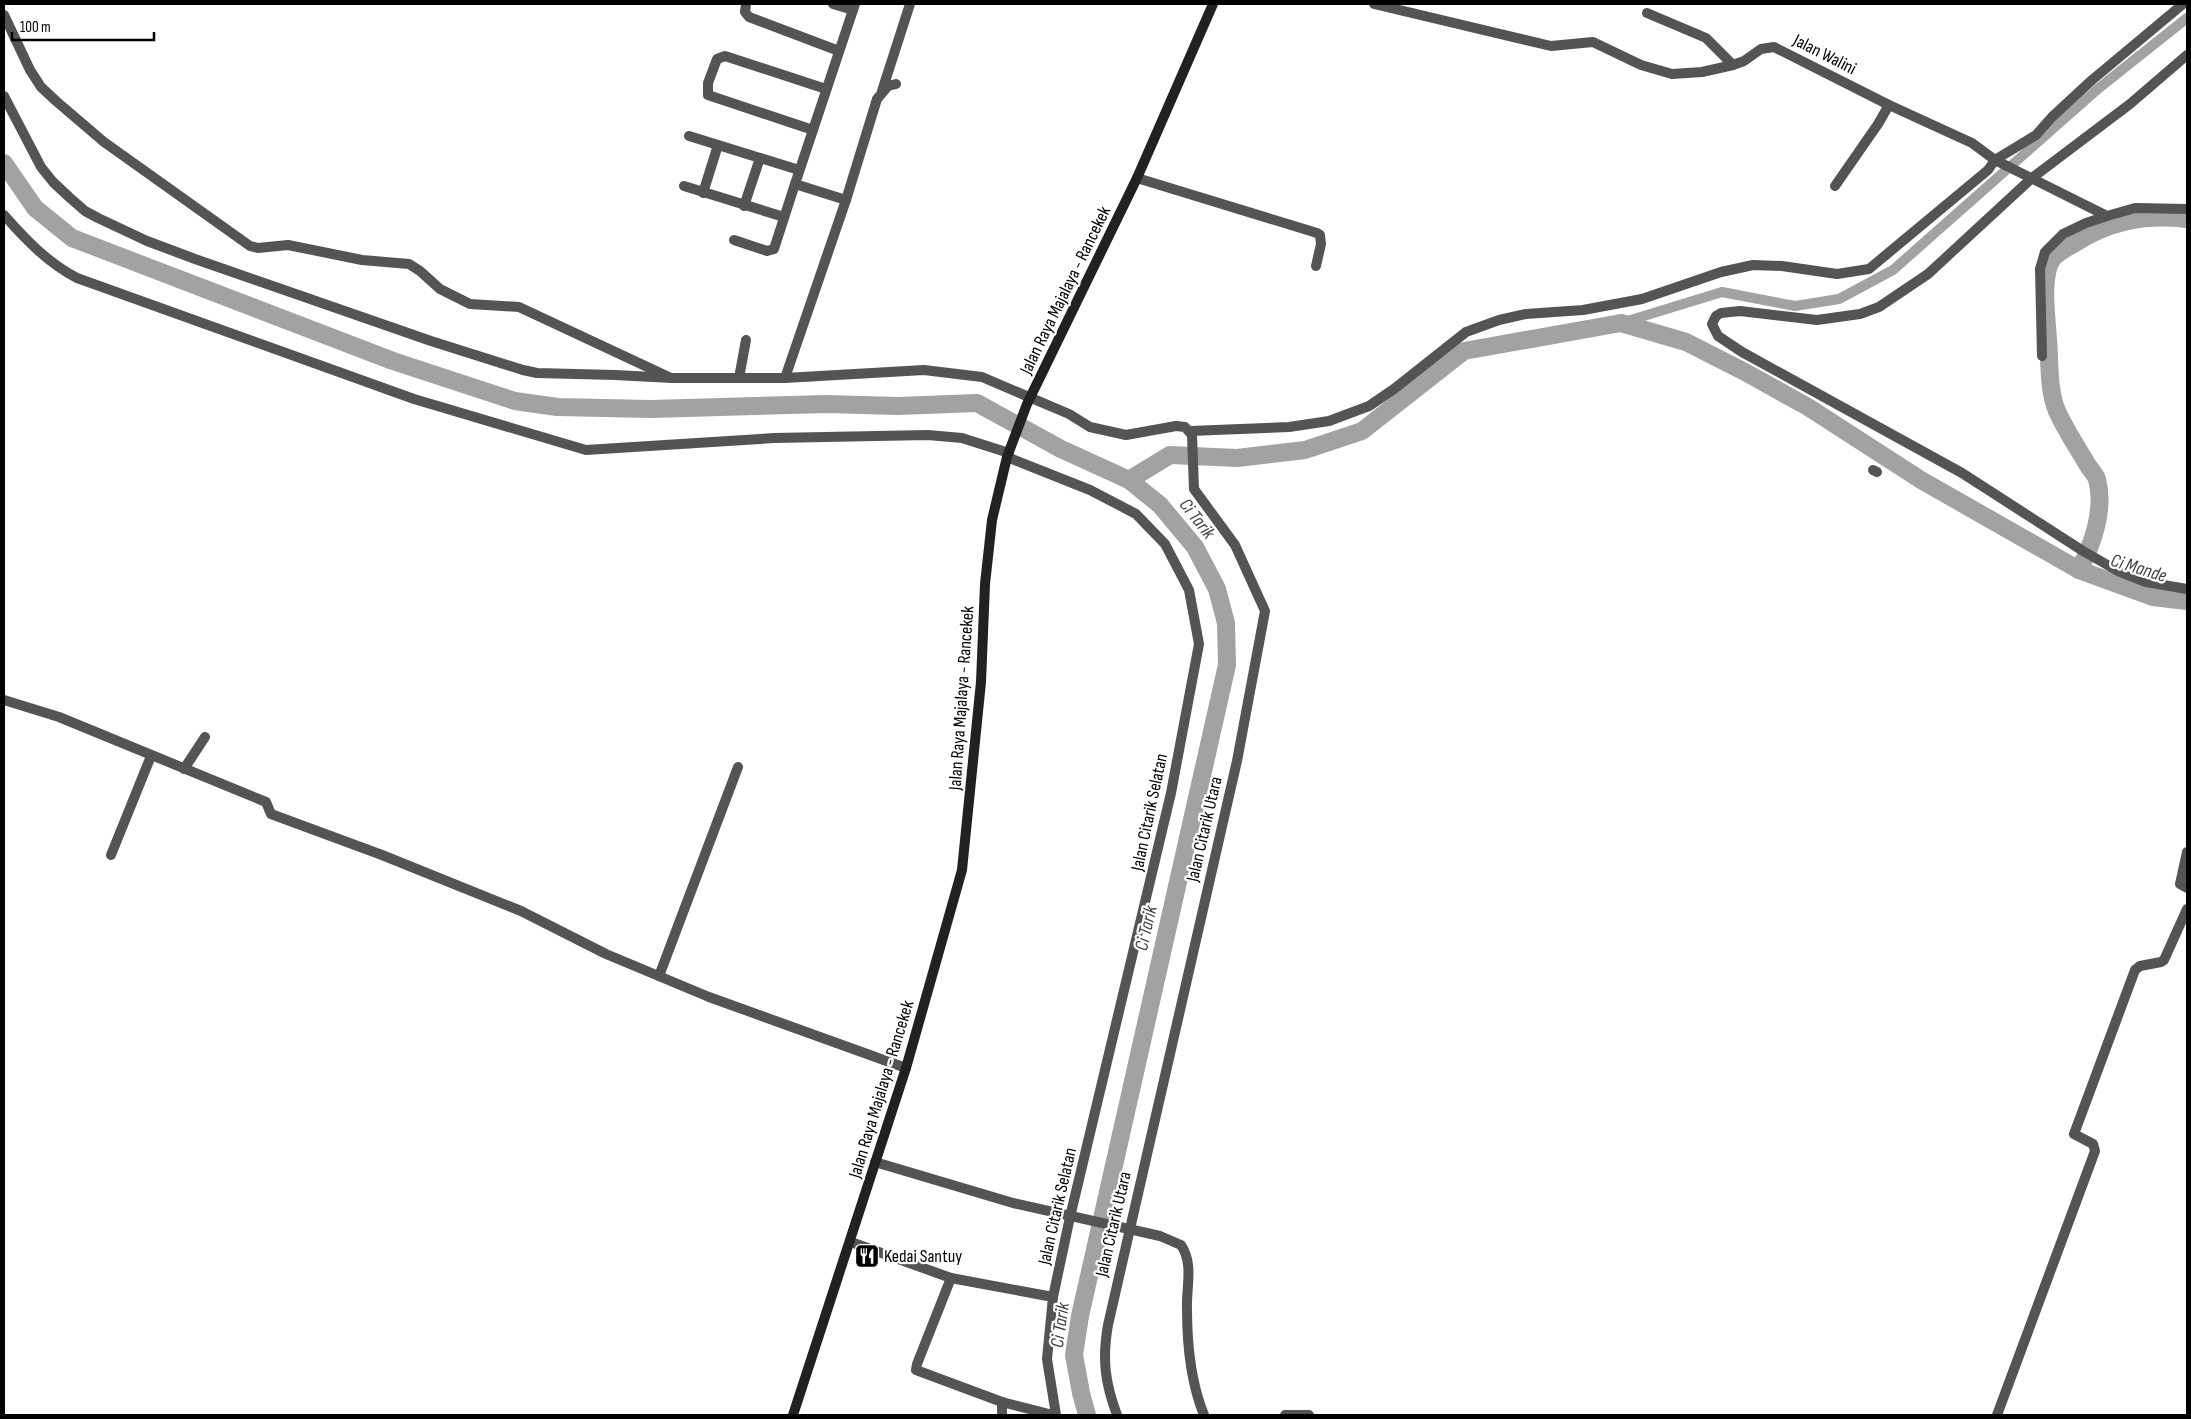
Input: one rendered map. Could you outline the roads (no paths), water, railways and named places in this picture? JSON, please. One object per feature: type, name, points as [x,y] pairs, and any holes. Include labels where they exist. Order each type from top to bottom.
[{"type":"main road","name":"Jalan Raya Majalaya - Rancekek","points":[[793,1415],[851,1242],[906,1068],[962,870],[981,682],[986,575],[992,520],[1008,455],[1029,400],[1137,178],[1213,4]]},
{"type":"street","points":[[746,4],[745,12],[749,17],[839,51]]},
{"type":"street","points":[[734,240],[767,251],[774,249],[854,7],[833,4]]},
{"type":"street","points":[[785,378],[910,4]]},
{"type":"street","name":"Jalan Walini","points":[[1374,4],[1551,46],[1593,42],[1641,65],[1672,74],[1702,72],[1734,65],[1762,49],[1774,47],[1889,105],[1972,143],[1997,161],[2106,216]]},
{"type":"street","points":[[4,96],[41,167],[53,182],[85,211],[147,241],[337,309],[523,370],[537,373],[616,374],[672,378],[785,378],[924,370],[982,377],[1029,400],[1069,414],[1090,427],[1126,435],[1176,426],[1185,427],[1191,433],[1289,428],[1329,421],[1369,406],[1394,389],[1466,332],[1499,320],[1526,314],[1583,310],[1642,299],[1721,272],[1753,265],[1782,266],[1837,274],[1869,269],[1997,161],[2036,136],[2052,117],[2092,80],[2183,4]]},
{"type":"street","points":[[1647,13],[1706,38],[1734,65]]},
{"type":"street","points":[[4,15],[30,70],[41,87],[104,142],[250,246],[258,248],[288,245],[362,260],[409,264],[440,289],[461,300],[479,306],[505,304],[519,307],[672,378]]},
{"type":"street","points":[[2187,55],[2130,104],[2029,176],[1928,274],[1879,307],[1860,314],[1817,320],[1740,311],[1721,313],[1713,320],[1712,328],[1722,339],[1742,352],[1962,473],[2118,571],[2146,582],[2187,588]]},
{"type":"street","points":[[813,130],[708,95],[708,83],[717,59],[726,56],[826,89]]},
{"type":"street","points":[[882,91],[888,86],[896,84]]},
{"type":"street","points":[[1835,186],[1889,105]]},
{"type":"street","points":[[689,136],[799,170]]},
{"type":"street","points":[[703,193],[718,145]]},
{"type":"street","points":[[744,206],[760,158]]},
{"type":"street","points":[[1137,178],[1317,232],[1320,235],[1321,244],[1316,266]]},
{"type":"street","points":[[795,184],[846,200]]},
{"type":"street","points":[[684,186],[784,217]]},
{"type":"street","points":[[2042,356],[2040,268],[2045,252],[2063,234],[2106,216],[2135,208],[2187,209]]},
{"type":"street","name":"Jalan Citarik Selatan","points":[[4,215],[41,253],[77,278],[414,399],[586,450],[774,438],[928,434],[962,438],[1008,455],[1090,490],[1136,514],[1165,544],[1189,590],[1199,644],[1172,793],[1053,1297],[1047,1359],[1054,1415]]},
{"type":"street","points":[[739,378],[746,340]]},
{"type":"street","name":"Jalan Citarik Utara","points":[[1117,1415],[1106,1376],[1104,1349],[1127,1229],[1237,761],[1265,611],[1235,545],[1194,489],[1191,433]]},
{"type":"street","points":[[4,700],[59,717],[266,802],[271,814],[382,855],[521,911],[606,954],[709,997],[906,1068]]},
{"type":"street","points":[[184,769],[205,737]]},
{"type":"street","points":[[110,855],[151,756]]},
{"type":"street","points":[[659,976],[738,767]]},
{"type":"street","points":[[2187,852],[2180,884],[2187,888]]},
{"type":"street","points":[[1997,1415],[2095,1151],[2093,1144],[2076,1136],[2076,1128],[2135,970],[2140,966],[2160,962],[2187,909]]},
{"type":"street","points":[[875,1162],[1013,1203],[1174,1241],[1181,1246],[1188,1259],[1187,1309],[1191,1363],[1204,1415]]},
{"type":"street","points":[[851,1242],[951,1278],[1053,1297]]},
{"type":"street","points":[[951,1278],[916,1364],[916,1370],[1002,1402],[1054,1415]]},
{"type":"street","points":[[1002,1402],[1002,1415]]},
{"type":"street","points":[[1285,1415],[1309,1415]]},
{"type":"waterway","points":[[1621,323],[1722,292],[1795,306],[1839,299],[1893,270],[2099,88],[2187,18]]},
{"type":"waterway","name":"Ci Tarik","points":[[4,163],[35,208],[72,238],[393,361],[515,401],[557,407],[651,409],[827,404],[898,406],[977,403],[1061,449],[1129,480],[1160,505],[1195,547],[1217,589],[1226,623],[1227,665],[1080,1316],[1074,1355],[1087,1415]]},
{"type":"waterway","points":[[1129,480],[1170,455],[1237,458],[1305,450],[1362,431],[1464,351],[1621,323],[1686,342],[1745,372],[1808,407],[1921,480],[2079,570],[2093,538],[2099,514],[2099,490],[2096,477],[2064,424],[2054,403],[2050,376],[2045,298],[2049,266],[2057,254],[2099,230],[2113,225],[2141,219],[2187,219]]},
{"type":"waterway","name":"Ci Mande","points":[[2079,570],[2153,597],[2187,601]]},
{"type":"place","name":"Kedai Santuy","points":[[867,1256]]}]
